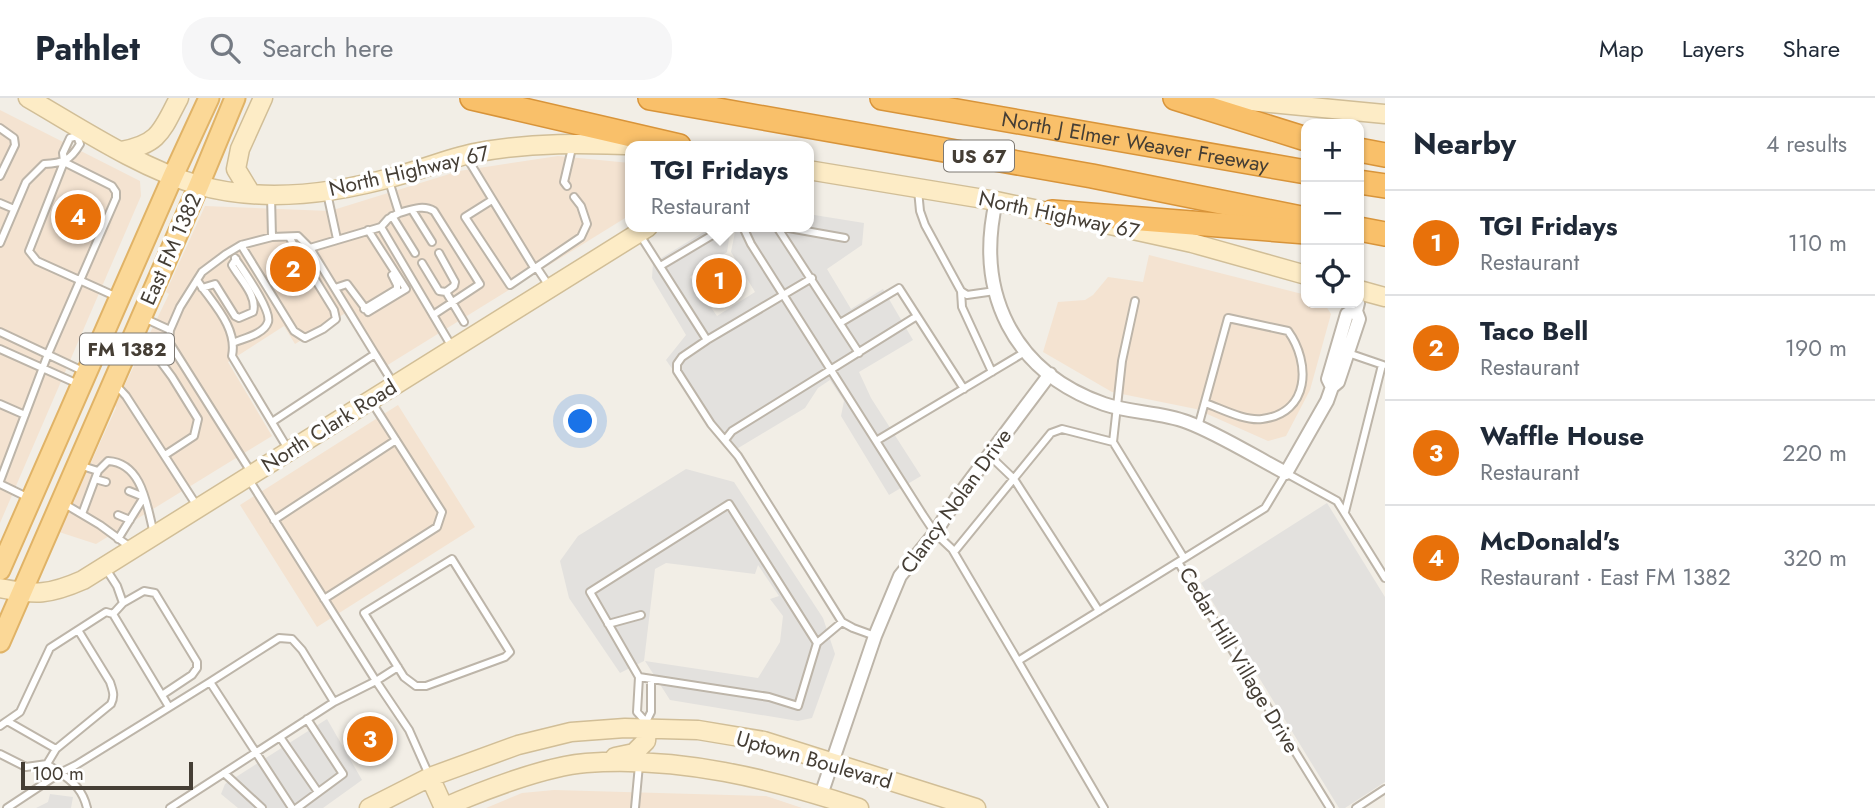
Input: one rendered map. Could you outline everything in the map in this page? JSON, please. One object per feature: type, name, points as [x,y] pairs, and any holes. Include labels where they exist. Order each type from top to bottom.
[{"type":"highway","points":[[472,98],[657,141]]},
{"type":"highway","name":"North J Elmer Weaver Freeway","points":[[650,98],[1092,176],[1301,218]]},
{"type":"highway","name":"North J Elmer Weaver Freeway","points":[[882,98],[1301,171]]},
{"type":"highway","points":[[1175,98],[1301,137]]},
{"type":"highway","points":[[1364,151],[1385,155]]},
{"type":"highway","points":[[1364,183],[1385,186]]},
{"type":"highway","points":[[1052,212],[1301,232]]},
{"type":"highway","points":[[1364,232],[1385,235]]},
{"type":"main road","name":"East FM 1382","points":[[0,570],[209,98]]},
{"type":"main road","name":"East FM 1382","points":[[21,592],[235,98]]},
{"type":"main road","points":[[102,340],[106,368],[112,382]]},
{"type":"main road","points":[[77,464],[69,449],[92,396],[93,381],[84,379]]},
{"type":"main road","name":"FM 1382","points":[[0,642],[21,592]]},
{"type":"street","name":"North Highway 67","points":[[28,98],[79,133],[173,176],[199,185],[271,194],[326,191],[389,178],[465,155],[527,145],[625,145]]},
{"type":"street","points":[[121,151],[143,147],[160,134],[179,98]]},
{"type":"street","points":[[250,192],[236,169],[240,149],[263,98]]},
{"type":"street","points":[[1217,98],[1385,114]]},
{"type":"street","name":"North Highway 67","points":[[814,171],[1052,212],[1192,243],[1301,274]]},
{"type":"street","points":[[996,201],[991,224],[995,291],[1010,333],[1026,352],[1063,384],[1105,404],[1186,421],[1286,473],[1327,401],[1332,387],[1338,382],[1359,319],[1359,308]]},
{"type":"street","name":"North Clark Road","points":[[0,588],[39,593],[58,591],[104,566],[125,544],[155,534],[641,232]]},
{"type":"street","points":[[1364,299],[1385,297]]},
{"type":"street","points":[[1332,387],[1328,379],[1347,314],[1352,308]]},
{"type":"street","name":"Clancy Nolan Drive","points":[[819,802],[875,636],[900,576],[935,533],[1050,374]]},
{"type":"street","points":[[584,763],[634,753],[646,741],[647,725]]},
{"type":"street","name":"Uptown Boulevard","points":[[369,808],[430,777],[518,745],[571,732],[647,725],[764,741],[976,808]]},
{"type":"street","name":"Uptown Boulevard","points":[[444,808],[498,787],[584,763],[639,763],[719,771],[819,802],[859,808]]},
{"type":"street","points":[[430,777],[444,808]]},
{"type":"lane","points":[[0,128],[14,138],[15,145],[0,176]]},
{"type":"lane","points":[[0,243],[26,182],[44,164],[64,162],[72,158],[80,144],[79,133],[70,138],[63,153],[64,162],[29,251],[37,261],[121,298]]},
{"type":"lane","points":[[567,186],[564,182],[573,144]]},
{"type":"lane","points":[[465,155],[533,267],[537,268],[550,288]]},
{"type":"lane","points":[[31,499],[0,483],[48,354],[116,198],[112,186],[64,162]]},
{"type":"lane","points":[[389,178],[396,215],[415,253]]},
{"type":"lane","points":[[918,188],[920,211],[925,225],[961,291],[962,307],[992,372]]},
{"type":"lane","points":[[326,191],[337,239]]},
{"type":"lane","points":[[271,194],[271,237]]},
{"type":"lane","points":[[492,200],[465,217],[510,285],[581,237],[587,224],[575,197]]},
{"type":"lane","points":[[0,203],[14,209]]},
{"type":"lane","points":[[310,248],[381,227],[396,215],[428,207],[480,284],[433,314]]},
{"type":"lane","points":[[412,210],[432,242]]},
{"type":"lane","points":[[381,227],[453,348]]},
{"type":"lane","points":[[335,288],[347,284],[368,312],[406,289],[368,230]]},
{"type":"lane","points":[[645,232],[707,340]]},
{"type":"lane","points":[[662,265],[718,232]]},
{"type":"lane","points":[[745,232],[935,533],[954,552],[1104,808]]},
{"type":"lane","points":[[780,232],[859,353]]},
{"type":"lane","points":[[811,232],[845,238]]},
{"type":"lane","points":[[394,385],[310,248],[298,236],[271,237],[242,245],[202,272],[180,307],[170,330],[169,342],[274,520],[409,730],[430,777]]},
{"type":"lane","points":[[242,245],[294,331],[305,338],[336,319],[334,310],[289,237]]},
{"type":"lane","points":[[231,251],[263,303],[269,319],[268,324],[255,334],[235,342]]},
{"type":"lane","points":[[422,263],[439,291],[446,292],[455,282],[439,253]]},
{"type":"lane","points":[[202,288],[215,284],[235,316],[239,318],[253,312],[255,304],[252,297],[232,265],[236,259]]},
{"type":"lane","points":[[812,278],[707,340],[682,358],[677,364],[677,371],[711,424],[738,456],[842,622],[875,636]]},
{"type":"lane","points":[[197,280],[229,326],[235,342],[232,356],[289,450]]},
{"type":"lane","points":[[840,323],[899,288],[964,389]]},
{"type":"lane","points":[[961,291],[967,295],[995,291]]},
{"type":"lane","points":[[446,292],[464,322]]},
{"type":"lane","points":[[1018,660],[1181,560],[1113,442],[1126,340],[1135,301]]},
{"type":"lane","points":[[725,440],[732,431],[917,316]]},
{"type":"lane","points":[[1198,427],[1228,318],[1288,331],[1297,344],[1302,363],[1303,381],[1293,406],[1261,419],[1242,416],[1205,403]]},
{"type":"lane","points":[[138,322],[170,330]]},
{"type":"lane","points":[[138,322],[198,419],[194,436],[165,456]]},
{"type":"lane","points":[[0,332],[48,354],[84,379]]},
{"type":"lane","points":[[0,349],[43,369],[84,379]]},
{"type":"lane","points":[[876,441],[1026,352]]},
{"type":"lane","points":[[1345,513],[1384,365],[1348,353]]},
{"type":"lane","points":[[272,422],[375,354]]},
{"type":"lane","points":[[112,382],[126,396],[198,507]]},
{"type":"lane","points":[[324,599],[437,527],[442,512],[370,400]]},
{"type":"lane","points":[[0,404],[25,415]]},
{"type":"lane","points":[[954,552],[1051,433],[1057,429],[1113,442]]},
{"type":"lane","points":[[274,520],[396,440]]},
{"type":"lane","points":[[989,455],[1014,479],[1098,611]]},
{"type":"lane","points":[[82,514],[98,471],[108,461],[120,462],[137,476],[155,534]]},
{"type":"lane","points":[[77,464],[98,471]]},
{"type":"lane","points":[[1286,473],[1337,501],[1385,578]]},
{"type":"lane","name":"Cedar Hill Village Drive","points":[[1286,473],[1265,508],[1181,560],[1330,808]]},
{"type":"lane","points":[[95,479],[106,482]]},
{"type":"lane","points":[[128,491],[144,497]]},
{"type":"lane","points":[[61,501],[125,544],[130,520],[144,497]]},
{"type":"lane","points":[[86,504],[95,507]]},
{"type":"lane","points":[[647,725],[637,712],[639,677],[590,592],[729,504],[817,642]]},
{"type":"lane","points":[[118,515],[130,520]]},
{"type":"lane","points":[[452,559],[510,652],[505,657],[426,686],[416,686],[404,677],[398,667],[364,613],[452,559]]},
{"type":"lane","points":[[104,566],[117,586],[123,603]]},
{"type":"lane","points":[[113,614],[123,603],[144,591],[155,593],[197,662],[192,676],[162,695]]},
{"type":"lane","points":[[56,749],[4,724],[20,712],[50,648],[106,612],[113,614],[169,707]]},
{"type":"lane","points":[[608,624],[641,615]]},
{"type":"lane","points":[[639,677],[769,697],[798,706],[817,642],[842,622]]},
{"type":"lane","points":[[47,764],[56,749],[111,704],[113,699],[114,692],[110,682],[78,630]]},
{"type":"lane","points":[[7,808],[279,638],[292,639],[302,650],[334,702]]},
{"type":"lane","points":[[170,808],[334,702],[398,667]]},
{"type":"lane","points":[[647,725],[651,712],[651,679]]},
{"type":"lane","points":[[210,682],[292,808]]},
{"type":"lane","points":[[297,808],[343,774],[307,719]]},
{"type":"lane","points":[[280,737],[318,792]]},
{"type":"lane","points":[[0,754],[26,767],[47,764],[75,783],[87,808]]},
{"type":"lane","points":[[635,808],[639,763]]},
{"type":"lane","points":[[223,773],[262,808]]},
{"type":"lane","points":[[1356,808],[1384,793]]},
{"type":"shaded area","points":[[0,110],[140,181],[141,196],[0,523]]},
{"type":"shaded area","points":[[558,156],[625,163],[625,218],[386,366],[352,309],[295,344],[284,326],[228,362],[272,436],[96,544],[59,532],[116,408],[115,405],[169,294],[166,292],[205,206],[330,211],[459,171]]},
{"type":"shaded area","points":[[814,215],[864,223],[862,245],[827,269],[851,309],[883,289],[913,340],[859,372],[871,398],[921,476],[889,495],[841,416],[844,401],[830,380],[818,388],[805,408],[730,453],[666,360],[686,335],[652,278],[653,263],[704,232],[730,232],[727,252],[690,277],[717,316],[755,292],[731,252],[735,232],[814,232]]},
{"type":"shaded area","points":[[1149,255],[1301,294],[1301,308],[1327,308],[1331,314],[1310,390],[1286,436],[1268,441],[1196,409],[1112,392],[1043,352],[1058,302],[1085,300],[1093,295],[1108,277],[1143,282]]},
{"type":"shaded area","points":[[398,405],[475,527],[317,627],[240,505]]},
{"type":"shaded area","points":[[686,469],[734,482],[823,618],[835,654],[812,718],[798,721],[670,700],[645,661],[758,678],[780,642],[783,616],[770,599],[779,596],[758,565],[755,574],[666,563],[655,569],[644,661],[620,673],[569,598],[560,561],[578,536]]},
{"type":"shaded area","points":[[1327,503],[1385,597],[1385,782],[1345,808],[1339,808],[1201,583]]},
{"type":"shaded area","points":[[327,719],[362,780],[323,808],[238,808],[221,794],[225,784]]},
{"type":"shaded area","points":[[554,790],[766,796],[802,808],[486,808],[522,793]]},
{"type":"shaded area","points":[[50,794],[73,797],[71,808],[36,808],[48,802]]},
{"type":"place","name":"McDonald's","points":[[78,217]]},
{"type":"place","name":"Taco Bell","points":[[293,269]]},
{"type":"place","name":"TGI Fridays","points":[[719,281]]},
{"type":"place","name":"Waffle House","points":[[370,739]]}]
